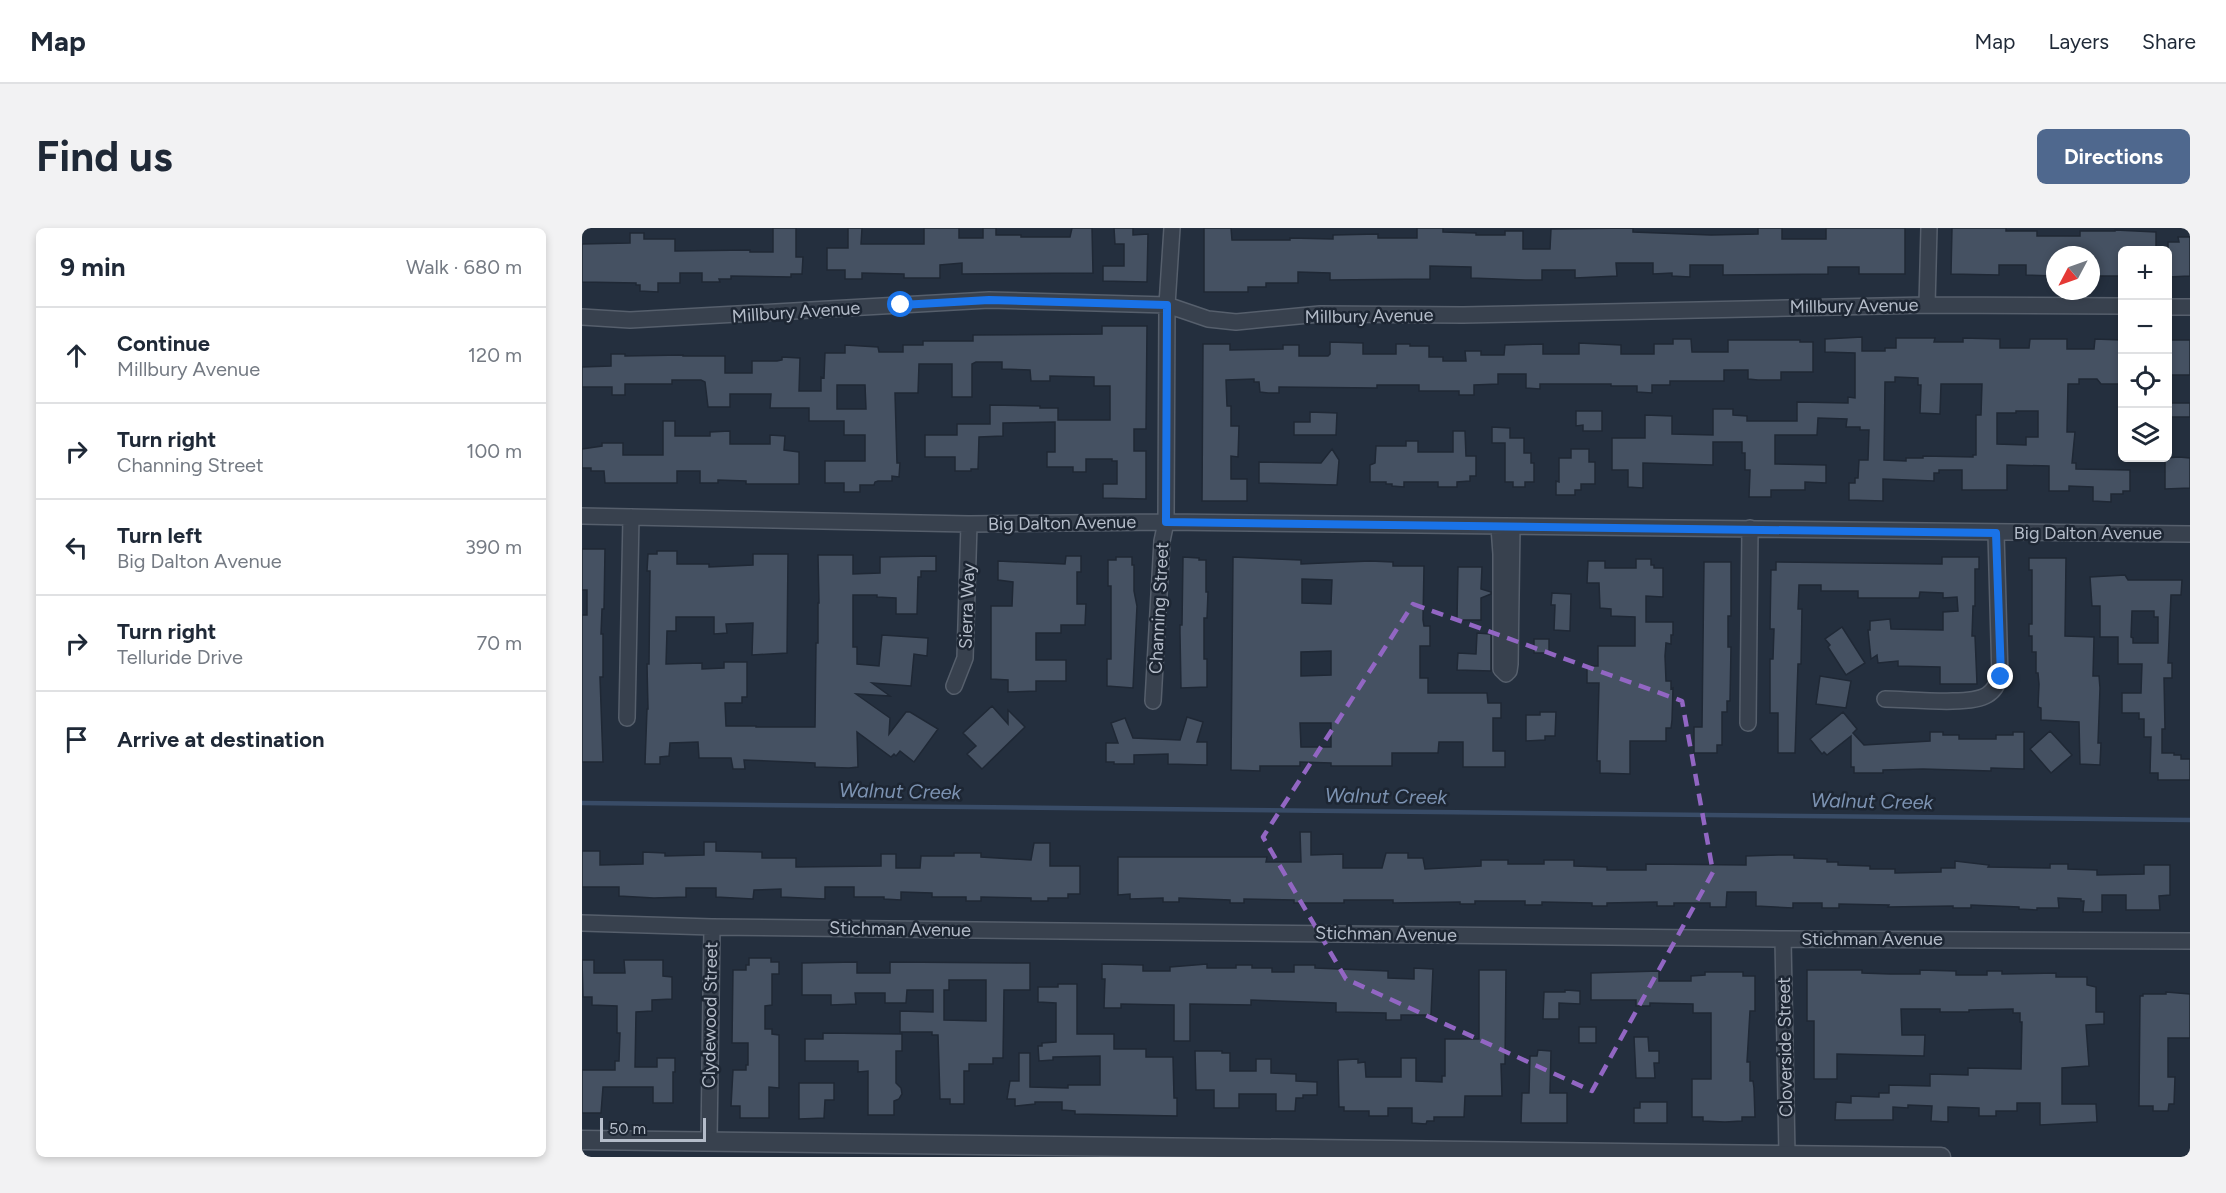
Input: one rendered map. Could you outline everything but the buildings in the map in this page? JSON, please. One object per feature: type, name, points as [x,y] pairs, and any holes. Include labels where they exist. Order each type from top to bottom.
[{"type":"street","name":"Channing Street","points":[[1154,701],[1162,541],[1166,522],[1167,305],[1172,228]]},
{"type":"street","points":[[1927,305],[1929,228]]},
{"type":"street","name":"Millbury Avenue","points":[[582,316],[642,320],[989,300],[1167,305],[1208,319],[1236,322],[1320,314],[1462,315],[1927,305],[2118,306]]},
{"type":"street","points":[[2172,307],[2190,307]]},
{"type":"street","name":"Big Dalton Avenue","points":[[582,516],[969,524],[1166,522],[2190,534]]},
{"type":"street","points":[[627,718],[631,517]]},
{"type":"street","name":"Sierra Way","points":[[954,686],[965,658],[969,524]]},
{"type":"street","points":[[1505,527],[1510,664],[1506,674],[1500,669],[1501,546],[1505,527]]},
{"type":"street","points":[[1748,723],[1750,528]]},
{"type":"street","points":[[1885,699],[1970,701],[1986,696],[1996,687],[2001,677],[1996,533]]},
{"type":"street","name":"Stichman Avenue","points":[[582,923],[712,927],[1783,939],[2190,940]]},
{"type":"street","name":"Clydewood Street","points":[[709,1140],[712,927]]},
{"type":"street","name":"Cloverside Street","points":[[1783,939],[1787,1155]]},
{"type":"street","points":[[582,1140],[709,1140],[1094,1152],[1941,1157]]},
{"type":"highlighted area","points":[[1413,604],[1682,701],[1713,872],[1592,1091],[1346,979],[1263,837]]},
{"type":"waterway","name":"Walnut Creek","points":[[582,803],[2190,820]]},
{"type":"route","points":[[901,305],[989,300],[1167,305],[1166,522],[1996,533],[2001,677]]}]
